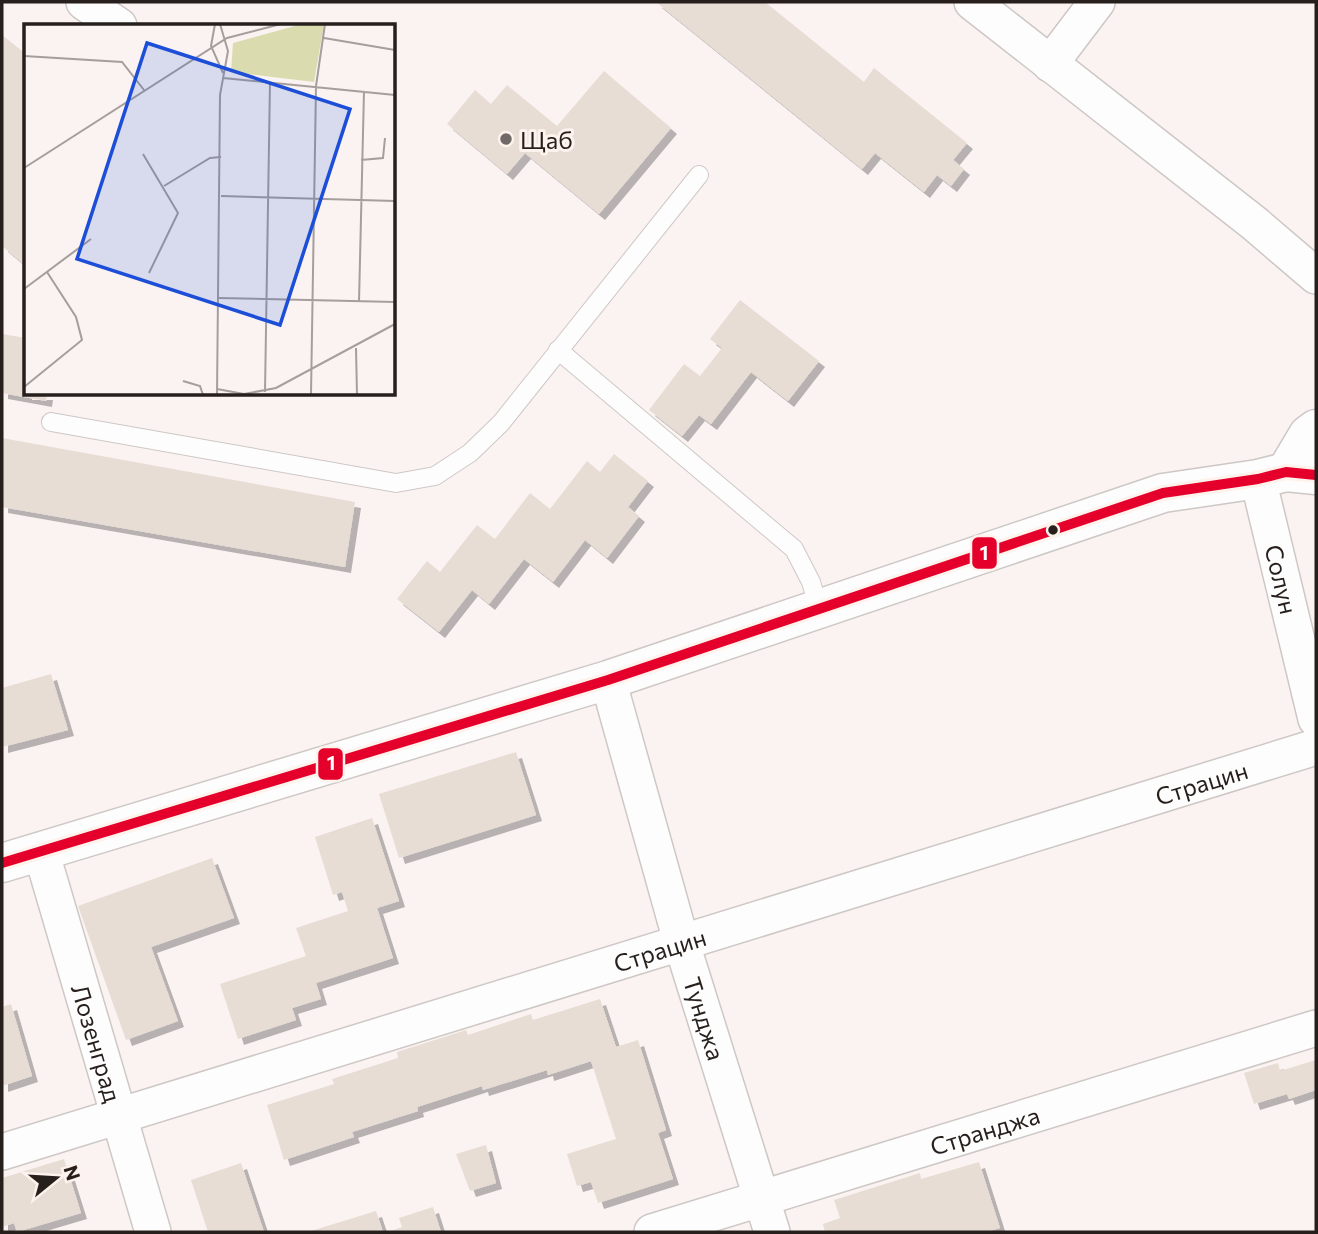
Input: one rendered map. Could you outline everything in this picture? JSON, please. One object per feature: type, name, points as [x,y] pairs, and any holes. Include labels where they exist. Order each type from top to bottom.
[{"type":"street","points":[[85,2],[116,24]]},
{"type":"street","points":[[972,2],[1254,223],[1316,276]]},
{"type":"street","points":[[1050,64],[1097,2]]},
{"type":"street","points":[[2,863],[608,680],[1163,493],[1287,476],[1308,435],[1316,429]]},
{"type":"street","name":"Солун","points":[[1287,476],[1316,719]]},
{"type":"street","name":"Тунджа","points":[[608,680],[681,941],[772,1232]]},
{"type":"street","name":"Страцин","points":[[2,1152],[1316,747]]},
{"type":"street","name":"Лозенград","points":[[41,851],[153,1232]]},
{"type":"street","name":"Странджа","points":[[652,1232],[1316,1028]]},
{"type":"lane","points":[[51,422],[396,483],[435,476],[470,453],[501,423],[699,175]]},
{"type":"lane","points":[[558,350],[794,549],[811,582],[819,609]]},
{"type":"building","points":[[656,2],[765,2],[864,82],[874,68],[967,143],[953,160],[964,169],[951,186],[937,175],[924,192],[875,153],[862,169]]},
{"type":"building","points":[[2,35],[24,52],[24,264],[2,246]]},
{"type":"building","points":[[604,71],[671,128],[599,214],[525,153],[507,174],[447,124],[475,90],[491,104],[507,85],[557,126]]},
{"type":"building","points":[[740,300],[819,361],[788,401],[751,372],[711,424],[699,415],[682,436],[649,410],[684,364],[700,376],[722,348],[710,339]]},
{"type":"building","points":[[2,334],[24,338],[24,396],[47,396],[46,401],[2,393]]},
{"type":"building","points":[[2,438],[355,502],[345,567],[2,507]]},
{"type":"building","points":[[614,454],[648,481],[628,507],[639,516],[607,558],[585,540],[553,582],[524,559],[489,604],[472,590],[439,632],[397,599],[427,561],[440,572],[477,525],[495,539],[530,493],[550,509],[587,461],[600,472]]},
{"type":"building","points":[[51,674],[68,730],[2,747],[2,688]]},
{"type":"building","points":[[516,752],[536,815],[399,858],[379,794]]},
{"type":"building","points":[[372,818],[399,901],[377,908],[393,958],[316,983],[321,999],[292,1008],[296,1020],[238,1039],[220,984],[306,956],[296,928],[348,911],[342,892],[333,895],[315,837]]},
{"type":"building","points":[[212,858],[234,918],[151,947],[178,1021],[126,1040],[78,906]]},
{"type":"building","points":[[600,999],[616,1047],[638,1040],[666,1130],[658,1133],[673,1179],[598,1203],[591,1182],[577,1186],[567,1154],[616,1139],[591,1061],[548,1075],[547,1070],[483,1090],[482,1086],[417,1107],[418,1111],[352,1132],[354,1137],[284,1160],[267,1105],[334,1084],[332,1079],[398,1058],[397,1052],[466,1030],[468,1035],[531,1014],[533,1020]]},
{"type":"building","points":[[11,1004],[32,1076],[2,1086],[2,1007]]},
{"type":"building","points":[[1316,1060],[1316,1090],[1289,1099],[1287,1094],[1254,1104],[1244,1073],[1278,1063],[1280,1071]]},
{"type":"building","points":[[486,1145],[496,1183],[470,1191],[456,1154]]},
{"type":"building","points":[[64,1159],[81,1213],[17,1232],[14,1223],[2,1227],[2,1178]]},
{"type":"building","points":[[979,1162],[1000,1228],[986,1232],[825,1232],[823,1224],[840,1218],[834,1200],[920,1173],[921,1179]]},
{"type":"building","points":[[241,1163],[264,1232],[208,1232],[191,1180]]},
{"type":"building","points":[[433,1207],[441,1232],[388,1232],[402,1227],[399,1218]]},
{"type":"building","points":[[376,1211],[383,1232],[308,1232]]},
{"type":"transit line","name":"1","points":[[2,863],[608,680],[1163,493],[1258,479],[1286,472],[1316,475]]},
{"type":"place","name":"Щаб","points":[[506,139]]}]
